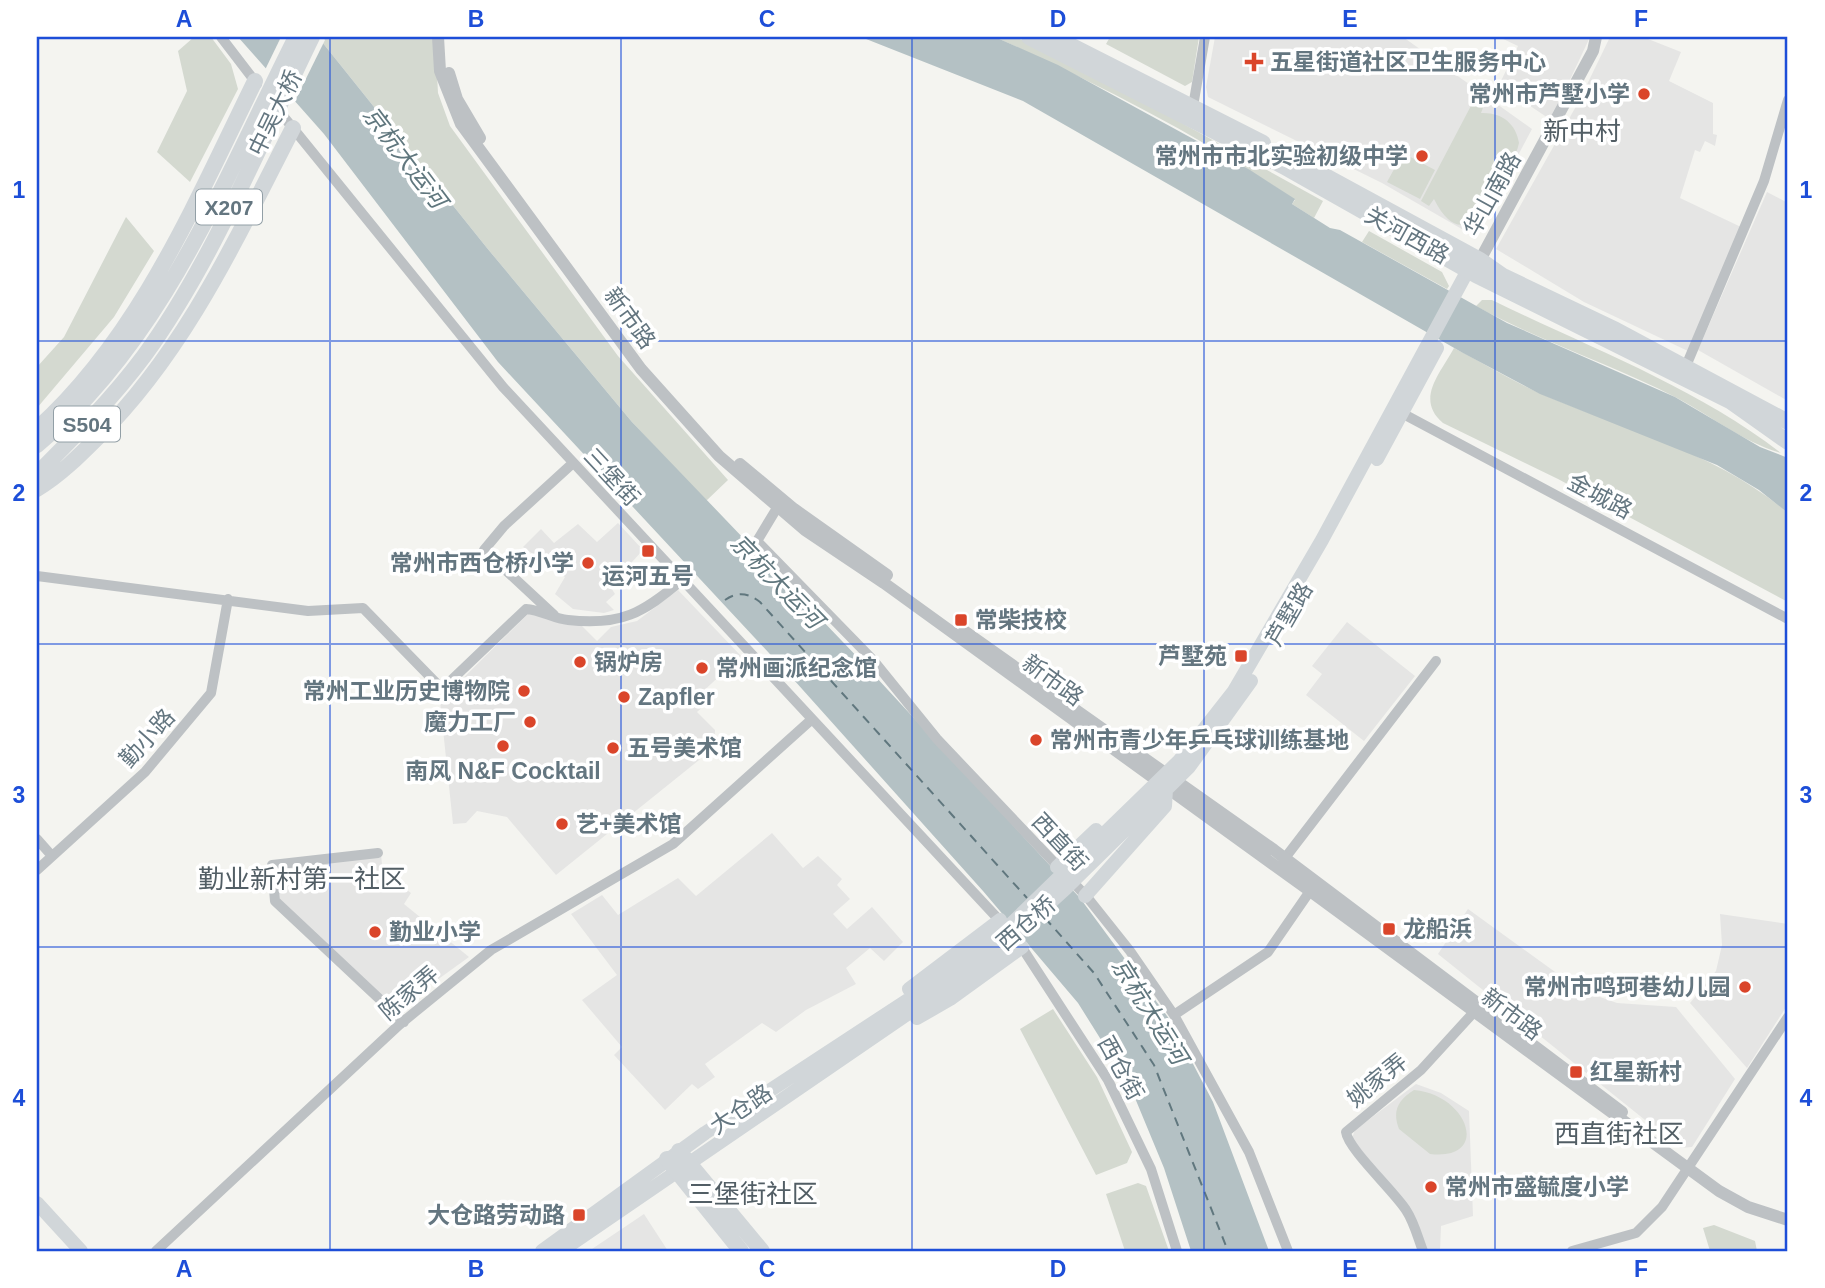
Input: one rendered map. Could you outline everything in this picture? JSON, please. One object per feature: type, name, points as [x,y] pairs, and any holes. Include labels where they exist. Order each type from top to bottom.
[{"type":"main road","name":"中吴大桥","points":[[122,355],[160,304],[206,220],[296,37]]},
{"type":"main road","name":"中吴大桥","points":[[133,370],[196,274],[312,37]]},
{"type":"main road","name":"关河西路","points":[[1029,37],[1192,113]]},
{"type":"main road","name":"关河西路","points":[[1054,37],[1475,268],[1730,401],[1786,434]]},
{"type":"main road","points":[[37,444],[44,431],[134,315],[182,229],[255,81]]},
{"type":"main road","points":[[37,489],[58,477],[126,409],[180,338],[235,243],[293,128]]},
{"type":"main road","name":"芦墅路","points":[[1093,853],[1167,780],[1234,691],[1398,411],[1475,268]]},
{"type":"main road","name":"关河西路","points":[[1475,268],[1503,276],[1686,366],[1786,434]]},
{"type":"main road","name":"S504","points":[[44,431],[122,355]]},
{"type":"main road","name":"S504","points":[[37,474],[91,420],[133,370]]},
{"type":"main road","points":[[1057,867],[1138,790],[1167,780],[1165,806],[1085,896]]},
{"type":"main road","name":"西仓桥","points":[[948,980],[1010,939],[1093,853]]},
{"type":"main road","points":[[802,1069],[1000,920]]},
{"type":"main road","points":[[813,1079],[950,999],[1021,947]]},
{"type":"main road","name":"大仓路","points":[[542,1251],[673,1155],[802,1069],[948,980]]},
{"type":"main road","name":"大仓路","points":[[561,1251],[685,1170],[948,980]]},
{"type":"main road","points":[[673,1155],[741,1251]]},
{"type":"main road","points":[[685,1170],[762,1251]]},
{"type":"main road","points":[[37,1203],[81,1251]]},
{"type":"main road","points":[[37,1216],[70,1251]]},
{"type":"street","name":"三堡街","points":[[221,37],[503,387],[1000,920]]},
{"type":"street","name":"新市路","points":[[438,37],[440,71],[461,124],[641,369],[719,456],[777,508],[1167,780],[1285,858],[1691,1167],[1732,1192],[1772,1210],[1788,1213]]},
{"type":"street","name":"新市路","points":[[446,37],[446,63],[457,99],[477,134],[649,365],[724,451],[794,509],[1167,780],[1310,891],[1474,1012],[1748,1208],[1788,1220]]},
{"type":"street","points":[[1192,113],[1205,37]]},
{"type":"street","name":"华山南路","points":[[1475,268],[1593,51],[1596,37]]},
{"type":"street","points":[[1686,366],[1764,181],[1788,100]]},
{"type":"street","name":"金城路","points":[[1398,411],[1788,619]]},
{"type":"street","points":[[556,617],[484,550],[504,526],[573,463]]},
{"type":"street","name":"西直街","points":[[777,508],[757,541],[873,660],[937,739],[1085,896],[1130,951],[1174,1014],[1249,1152],[1287,1251]]},
{"type":"street","points":[[37,576],[308,611],[363,608],[442,689],[520,612],[534,610],[556,617],[596,621],[630,616],[650,607],[682,580]]},
{"type":"street","name":"勤小路","points":[[37,870],[145,772],[211,693],[228,599]]},
{"type":"street","points":[[1285,858],[1436,661]]},
{"type":"street","name":"陈家弄","points":[[156,1251],[404,1022],[491,950],[673,844],[811,720]]},
{"type":"street","points":[[37,839],[52,856]]},
{"type":"street","points":[[378,853],[272,865],[275,901],[404,1022]]},
{"type":"street","points":[[1174,1014],[1268,952],[1310,891]]},
{"type":"street","name":"西仓街","points":[[1000,920],[1021,947],[1108,1080],[1151,1169],[1177,1251]]},
{"type":"street","name":"姚家弄","points":[[1423,1251],[1407,1212],[1372,1166],[1352,1149],[1346,1132],[1347,1128],[1421,1070],[1474,1012]]},
{"type":"street","points":[[1572,1251],[1636,1233],[1662,1207],[1788,1017]]},
{"type":"shaded area","points":[[194,37],[211,37],[231,64],[238,89],[190,182],[157,152],[187,91],[178,51]]},
{"type":"shaded area","points":[[318,37],[435,37],[438,93],[450,126],[618,356],[728,480],[706,501],[632,422],[487,248]]},
{"type":"shaded area","points":[[995,37],[1016,37],[1131,95],[1323,201],[1314,218],[1292,204],[1295,200],[1186,133],[1110,92]]},
{"type":"shaded area","points":[[1110,37],[1199,37],[1192,82],[1185,86],[1106,44]]},
{"type":"shaded area","name":"常州市市北实验初级中学","points":[[1215,37],[1403,37],[1532,129],[1480,227],[1467,232],[1382,183],[1208,97],[1206,87]]},
{"type":"shaded area","points":[[1499,37],[1590,37],[1551,120],[1499,85],[1518,46]]},
{"type":"shaded area","points":[[1610,37],[1643,37],[1681,52],[1669,81],[1713,103],[1713,134],[1717,135],[1715,146],[1705,141],[1700,152],[1695,150],[1680,198],[1741,227],[1688,351],[1584,302],[1496,249],[1579,101]]},
{"type":"shaded area","points":[[1474,100],[1484,105],[1481,113],[1495,114],[1511,124],[1519,143],[1487,205],[1471,222],[1462,225],[1453,223],[1434,199],[1429,206],[1421,201]]},
{"type":"shaded area","points":[[1403,153],[1435,170],[1420,199],[1387,182]]},
{"type":"shaded area","points":[[1767,192],[1788,203],[1788,401],[1698,350]]},
{"type":"shaded area","points":[[126,217],[154,251],[114,317],[37,408],[37,367],[64,337]]},
{"type":"shaded area","points":[[1369,231],[1442,272],[1449,286],[1447,289],[1362,242]]},
{"type":"shaded area","points":[[1482,300],[1492,300],[1641,369],[1748,429],[1781,453],[1740,436],[1690,405],[1652,386],[1476,306]]},
{"type":"shaded area","points":[[1454,348],[1532,390],[1671,445],[1761,492],[1788,513],[1788,602],[1558,479],[1443,423],[1435,414],[1430,396],[1437,377]]},
{"type":"shaded area","name":"常州市西仓桥小学","points":[[618,523],[643,550],[610,586],[615,594],[606,602],[614,610],[604,613],[573,609],[555,594],[565,577],[523,547],[541,529],[554,543],[578,524],[597,542]]},
{"type":"shaded area","points":[[678,590],[741,656],[697,697],[705,705],[697,712],[715,730],[714,748],[556,875],[507,817],[477,811],[466,823],[453,824],[440,701],[529,613],[580,624],[597,641],[611,627],[637,621]]},
{"type":"shaded area","points":[[1347,622],[1415,676],[1364,741],[1306,695],[1322,674],[1312,666]]},
{"type":"shaded area","points":[[772,833],[803,868],[818,856],[842,879],[837,885],[850,899],[833,914],[847,929],[872,907],[903,942],[884,961],[870,948],[846,968],[856,984],[806,1010],[776,1032],[762,1023],[705,1064],[715,1077],[698,1089],[692,1084],[665,1110],[614,1055],[622,1047],[582,1000],[617,975],[571,914],[602,895],[618,915],[678,878],[696,896]]},
{"type":"shaded area","name":"勤业小学","points":[[381,855],[383,872],[411,893],[404,904],[469,957],[401,1006],[392,1005],[280,900],[277,869]]},
{"type":"shaded area","points":[[1468,909],[1580,990],[1617,1003],[1676,1007],[1735,1079],[1692,1147],[1680,1148],[1438,954]]},
{"type":"shaded area","name":"常州市鸣珂巷幼儿园","points":[[1720,914],[1788,924],[1788,1004],[1747,1068],[1690,1003],[1716,971],[1722,945]]},
{"type":"shaded area","points":[[1053,1009],[1097,1077],[1132,1152],[1127,1163],[1096,1175],[1020,1029]]},
{"type":"shaded area","name":"常州市盛毓度小学","points":[[1416,1084],[1441,1093],[1469,1111],[1473,1216],[1441,1226],[1440,1251],[1426,1251],[1408,1210],[1352,1138],[1355,1130]]},
{"type":"shaded area","points":[[1414,1090],[1433,1094],[1459,1114],[1465,1126],[1466,1138],[1461,1148],[1449,1153],[1430,1154],[1399,1129],[1396,1111],[1404,1098]]},
{"type":"shaded area","points":[[1138,1183],[1146,1186],[1169,1251],[1125,1251],[1106,1194]]},
{"type":"shaded area","points":[[644,1214],[668,1251],[589,1251]]},
{"type":"shaded area","points":[[1714,1225],[1755,1241],[1757,1251],[1710,1251],[1703,1228]]},
{"type":"water","name":"京杭大运河","points":[[238,37],[318,37],[487,248],[632,422],[864,664],[1080,898],[1170,1020],[1213,1102],[1269,1251],[1191,1251],[1164,1168],[1130,1086],[1078,1003],[983,891],[794,680],[498,362],[324,134]]},
{"type":"water","points":[[861,37],[995,37],[1058,65],[1250,170],[1295,199],[1292,204],[1330,228],[1340,230],[1507,323],[1675,397],[1760,447],[1788,458],[1788,513],[1759,490],[1717,465],[1540,394],[1463,353],[1023,101]]},
{"type":"pier","points":[[281,37],[323,37],[325,40],[293,105],[264,72]]},
{"type":"ferry route","points":[[725,600],[743,594],[760,602],[1027,898]]},
{"type":"ferry route","points":[[1045,918],[1094,973],[1154,1065],[1228,1251]]},
{"type":"place","name":"五星街道社区卫生服务中心","points":[[1254,62]]},
{"type":"place","name":"常州市芦墅小学","points":[[1644,94]]},
{"type":"place","name":"常州市市北实验初级中学","points":[[1422,156]]},
{"type":"place","name":"运河五号","points":[[648,551]]},
{"type":"place","name":"常州市西仓桥小学","points":[[588,563]]},
{"type":"place","name":"常柴技校","points":[[961,620]]},
{"type":"place","name":"芦墅苑","points":[[1241,656]]},
{"type":"place","name":"锅炉房","points":[[580,662]]},
{"type":"place","name":"常州画派纪念馆","points":[[702,668]]},
{"type":"place","name":"常州工业历史博物院","points":[[524,691]]},
{"type":"place","name":"Zapfler","points":[[624,697]]},
{"type":"place","name":"魔力工厂","points":[[530,722]]},
{"type":"place","name":"常州市青少年乒乓球训练基地","points":[[1036,740]]},
{"type":"place","name":"南风 N&F Cocktail","points":[[503,746]]},
{"type":"place","name":"五号美术馆","points":[[613,748]]},
{"type":"place","name":"艺+美术馆","points":[[562,824]]},
{"type":"place","name":"龙船浜","points":[[1389,929]]},
{"type":"place","name":"勤业小学","points":[[375,932]]},
{"type":"place","name":"常州市鸣珂巷幼儿园","points":[[1745,987]]},
{"type":"place","name":"红星新村","points":[[1576,1072]]},
{"type":"place","name":"常州市盛毓度小学","points":[[1431,1187]]},
{"type":"place","name":"大仓路劳动路","points":[[579,1215]]},
{"type":"district","name":"新中村","points":[[1582,131]]},
{"type":"district","name":"勤业新村第一社区","points":[[302,879]]},
{"type":"district","name":"西直街社区","points":[[1619,1134]]},
{"type":"district","name":"三堡街社区","points":[[753,1194]]}]
